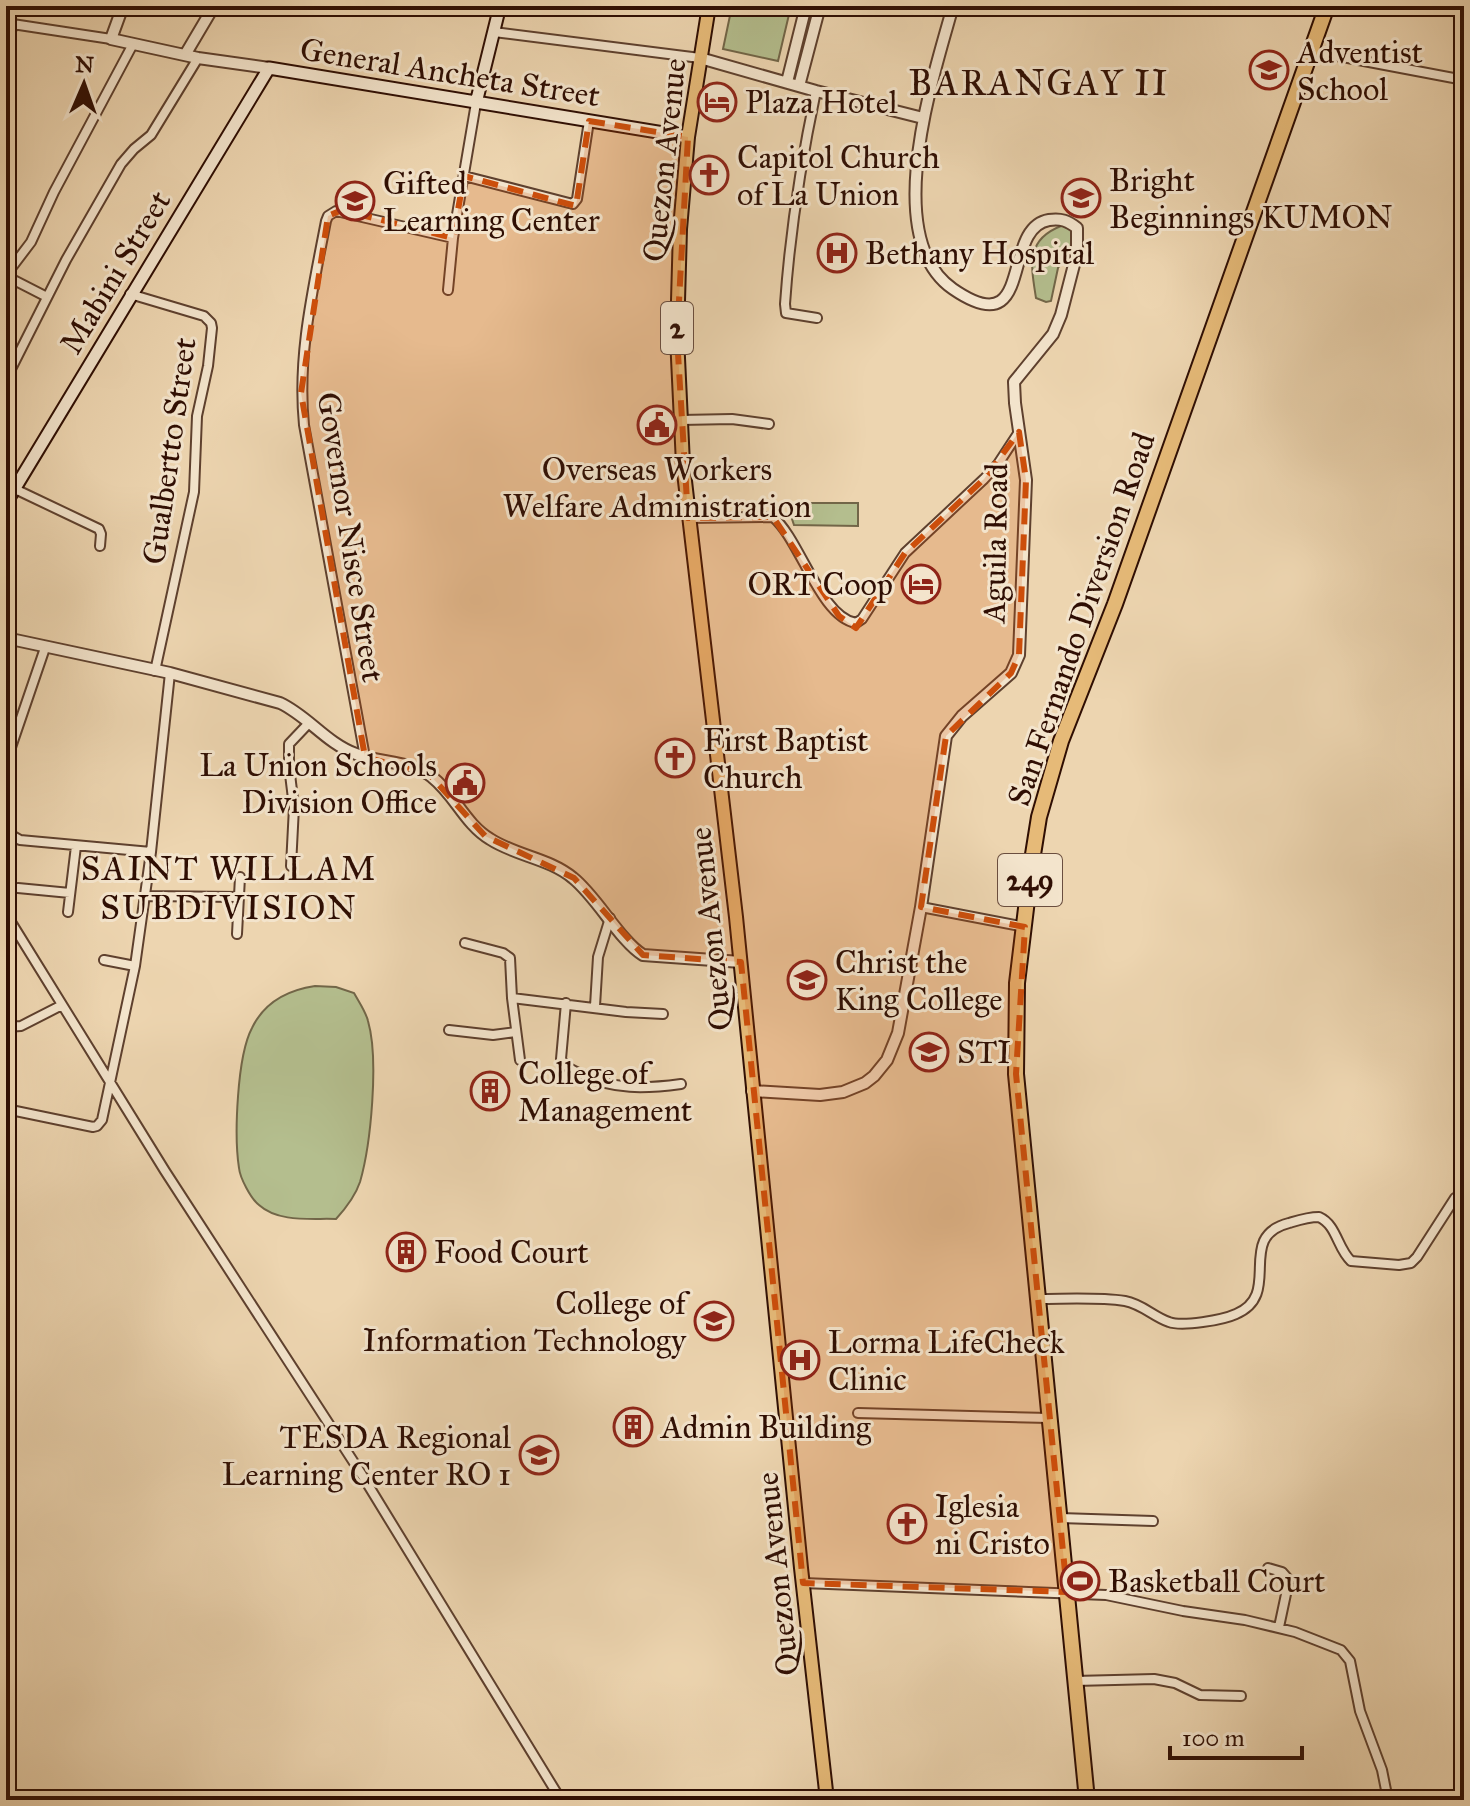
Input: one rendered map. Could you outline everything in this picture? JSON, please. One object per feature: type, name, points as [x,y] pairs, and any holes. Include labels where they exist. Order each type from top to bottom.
[{"type":"highway","name":"San Fernando Diversion Road","points":[[1087,1800],[1014,1046],[1017,983],[1039,817],[1061,741],[1122,584],[1327,6]]},
{"type":"main road","points":[[476,103],[500,6]]},
{"type":"main road","name":"Quezon Avenue","points":[[709,6],[688,137],[680,229],[677,337],[681,420],[688,518],[741,962],[827,1800]]},
{"type":"main road","name":"General Ancheta Street","points":[[269,68],[688,137]]},
{"type":"main road","name":"Mabini Street","points":[[6,503],[269,68]]},
{"type":"street","points":[[111,39],[123,6]]},
{"type":"street","points":[[185,55],[214,6]]},
{"type":"street","points":[[787,82],[806,6]]},
{"type":"street","points":[[799,86],[820,6]]},
{"type":"street","points":[[494,32],[700,58],[923,118],[953,6]]},
{"type":"street","points":[[6,37],[10,24]]},
{"type":"street","name":"General Ancheta Street","points":[[10,24],[269,68]]},
{"type":"street","points":[[47,297],[6,276],[31,242],[54,192],[133,44]]},
{"type":"street","points":[[1311,51],[1464,80]]},
{"type":"street","points":[[6,379],[47,297],[121,164],[151,135],[198,58]]},
{"type":"street","points":[[816,91],[793,214],[785,304],[786,313],[817,318]]},
{"type":"street","points":[[448,290],[453,238],[476,103]]},
{"type":"street","name":"Aguila Road","points":[[752,1091],[833,1094],[853,1089],[874,1076],[887,1060],[898,1033],[921,907],[942,748],[946,736],[962,716],[1011,673],[1019,655],[1026,480],[1014,382],[1053,334],[1061,315],[1077,253],[1077,228],[1062,219],[1034,225],[1024,242],[1015,281],[1002,300],[988,304],[952,289],[938,275],[917,232],[917,152],[923,118]]},
{"type":"street","points":[[464,176],[573,204],[577,199],[589,121]]},
{"type":"street","name":"Governor Nisce Street","points":[[365,757],[304,425],[302,361],[316,274],[326,221],[336,211],[453,238]]},
{"type":"street","name":"Gualbertto Street","points":[[130,294],[199,314],[209,319],[212,328],[208,366],[197,416],[194,492],[155,671]]},
{"type":"street","points":[[681,420],[732,419],[769,424]]},
{"type":"street","points":[[688,518],[773,517],[782,524],[810,576],[839,616],[856,623],[862,619],[905,553],[984,479],[1019,432]]},
{"type":"street","points":[[1459,482],[1464,433]]},
{"type":"street","points":[[15,489],[99,529],[100,546]]},
{"type":"street","points":[[6,638],[170,673],[280,703],[296,711],[308,724],[337,744],[365,757],[429,774],[485,836],[497,844],[553,865],[574,878],[643,955],[741,962]]},
{"type":"street","points":[[6,762],[45,648]]},
{"type":"street","points":[[6,1109],[97,1126],[102,1120],[135,966],[170,673]]},
{"type":"street","points":[[291,866],[294,807],[289,744],[308,724]]},
{"type":"street","points":[[6,832],[20,840],[151,852]]},
{"type":"street","points":[[68,912],[76,846]]},
{"type":"street","points":[[237,934],[240,877]]},
{"type":"street","points":[[18,888],[70,893]]},
{"type":"street","points":[[145,896],[239,897]]},
{"type":"street","points":[[921,907],[1025,927]]},
{"type":"street","points":[[6,914],[238,1287],[362,1475],[561,1800]]},
{"type":"street","points":[[595,1006],[598,957],[610,918]]},
{"type":"street","points":[[465,943],[509,956],[520,1060]]},
{"type":"street","points":[[104,960],[135,966]]},
{"type":"street","points":[[512,998],[663,1014]]},
{"type":"street","points":[[566,1003],[561,1059],[566,1066],[599,1083],[620,1087],[640,1089],[681,1084]]},
{"type":"street","points":[[6,1027],[21,1026],[62,1005]]},
{"type":"street","points":[[449,1030],[493,1035],[516,1032]]},
{"type":"street","points":[[1039,1299],[1125,1301],[1177,1324],[1228,1317],[1239,1313],[1255,1297],[1260,1285],[1262,1245],[1273,1228],[1319,1217],[1328,1222],[1351,1261],[1406,1265],[1417,1257],[1455,1198],[1464,1194]]},
{"type":"street","points":[[858,1413],[1049,1418]]},
{"type":"street","points":[[1060,1518],[1153,1521]]},
{"type":"street","points":[[1268,1568],[1282,1572],[1289,1580],[1279,1627]]},
{"type":"street","points":[[803,1583],[1114,1596],[1279,1627],[1341,1650],[1350,1661],[1360,1711],[1382,1770],[1388,1800]]},
{"type":"street","points":[[1075,1681],[1154,1679],[1175,1683],[1200,1695],[1241,1696]]},
{"type":"highlighted area","points":[[589,121],[688,137],[677,337],[688,518],[773,517],[839,616],[856,628],[905,553],[984,479],[1019,432],[1026,480],[1019,655],[1011,673],[946,736],[921,907],[1025,927],[1016,1074],[1067,1592],[803,1583],[741,962],[643,955],[574,878],[485,836],[429,774],[365,757],[301,393],[328,216],[342,210],[453,238],[464,176],[576,206]]},
{"type":"green space","points":[[732,6],[791,6],[778,61],[723,49]]},
{"type":"green space","points":[[1061,226],[1068,226],[1073,231],[1075,243],[1058,268],[1051,301],[1046,302],[1036,298],[1033,255],[1041,239]]},
{"type":"green space","points":[[792,503],[858,503],[858,526],[794,525]]},
{"type":"green space","points":[[315,986],[336,987],[354,993],[366,1014],[373,1057],[372,1102],[364,1166],[356,1193],[336,1219],[296,1218],[267,1211],[246,1188],[238,1154],[240,1076],[252,1028],[278,998]]},
{"type":"place","name":"Adventist School","points":[[1269,70]]},
{"type":"place","name":"Plaza Hotel","points":[[717,102]]},
{"type":"place","name":"Capitol Church of La Union","points":[[709,175]]},
{"type":"place","name":"Bright Beginnings KUMON","points":[[1081,198]]},
{"type":"place","name":"Gifted Learning Center","points":[[355,201]]},
{"type":"place","name":"Bethany Hospital","points":[[837,253]]},
{"type":"place","name":"Overseas Workers Welfare Administration","points":[[657,425]]},
{"type":"place","name":"ORT Coop","points":[[921,584]]},
{"type":"place","name":"First Baptist Church","points":[[675,758]]},
{"type":"place","name":"La Union Schools Division Office","points":[[465,783]]},
{"type":"place","name":"Christ the King College","points":[[807,980]]},
{"type":"place","name":"STI","points":[[929,1052]]},
{"type":"place","name":"College of Management","points":[[490,1091]]},
{"type":"place","name":"Food Court","points":[[406,1252]]},
{"type":"place","name":"College of Information Technology","points":[[714,1321]]},
{"type":"place","name":"Lorma LifeCheck Clinic","points":[[800,1360]]},
{"type":"place","name":"Admin Building","points":[[633,1427]]},
{"type":"place","name":"TESDA Regional Learning Center RO 1","points":[[539,1455]]},
{"type":"place","name":"Iglesia ni Cristo","points":[[907,1524]]},
{"type":"place","name":"Basketball Court","points":[[1080,1581]]},
{"type":"district","name":"BARANGAY II","points":[[1039,82]]},
{"type":"district","name":"SAINT WILLAM SUBDIVISION","points":[[229,888]]}]
